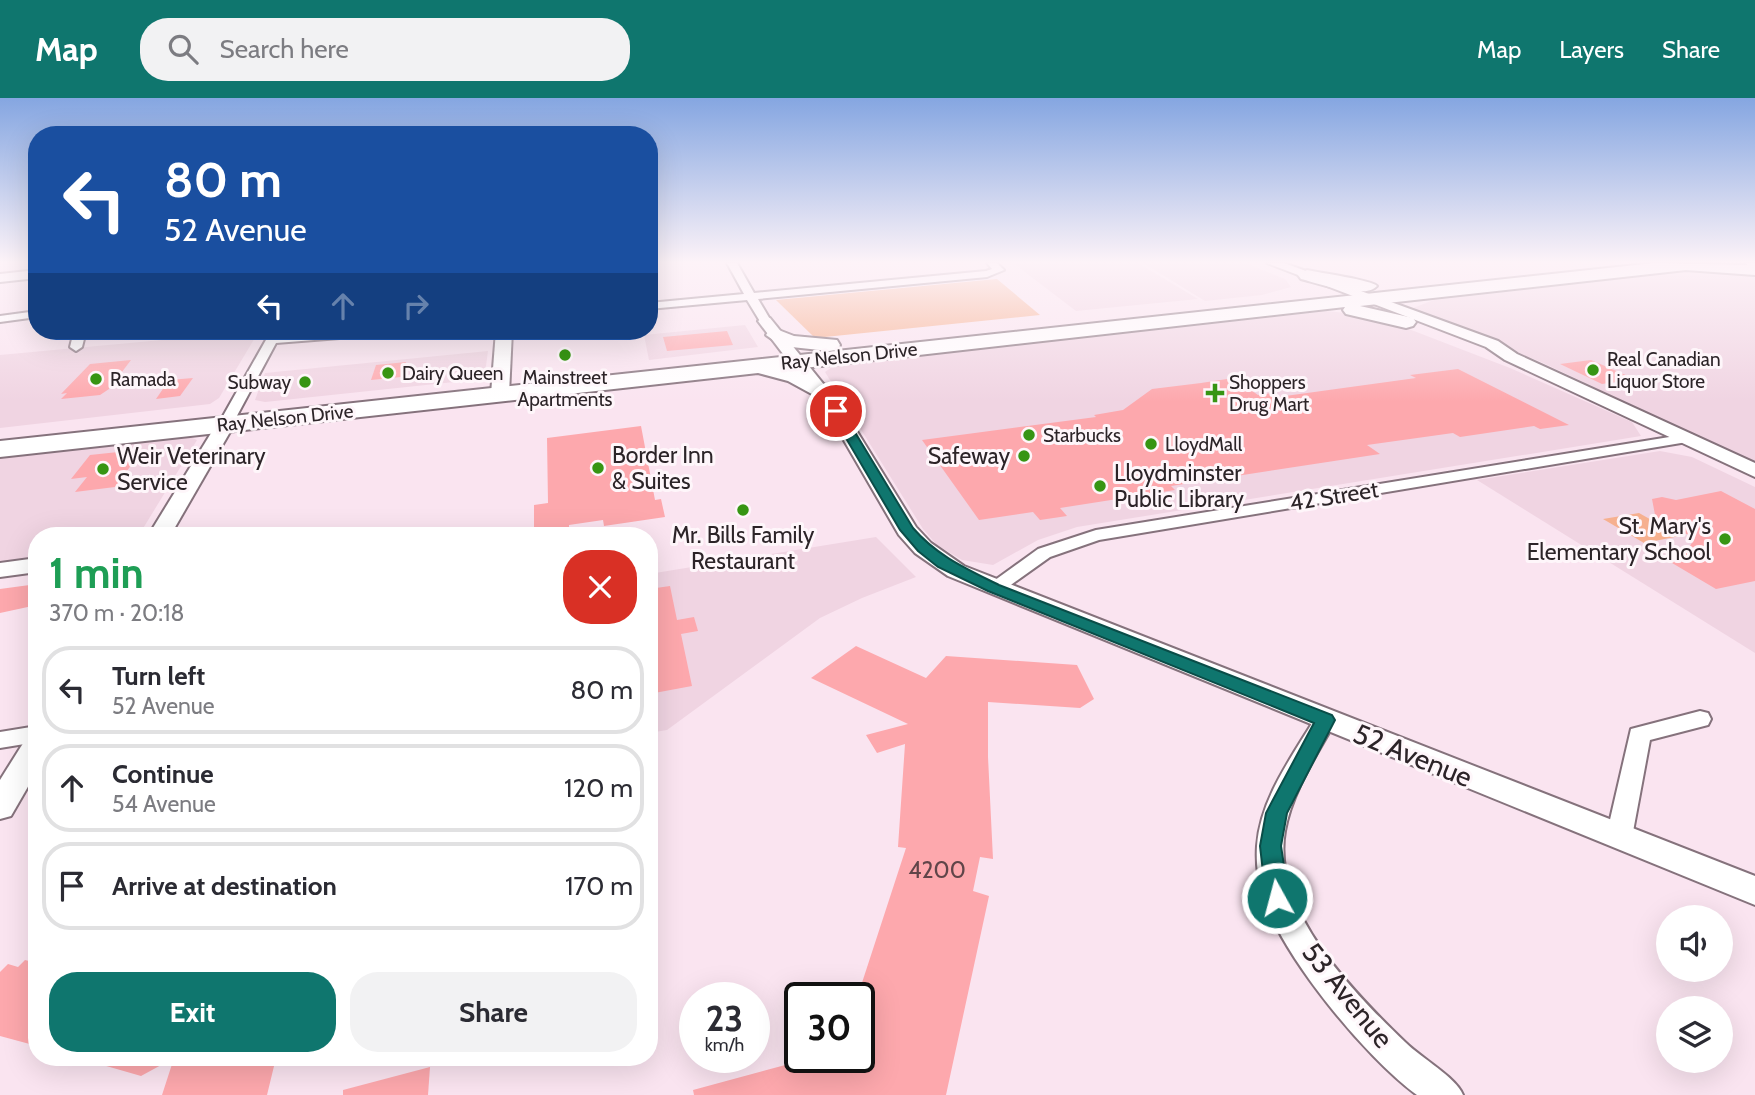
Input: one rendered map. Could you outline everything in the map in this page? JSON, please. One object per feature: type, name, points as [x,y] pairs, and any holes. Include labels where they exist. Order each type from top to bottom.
[{"type":"highway","name":"Ray Nelson Drive","points":[[0,437],[229,418],[500,389],[733,368],[782,342],[842,346],[1190,310]]},
{"type":"highway","name":"Ray Nelson Drive","points":[[500,389],[782,342],[1202,320],[1273,310]]},
{"type":"highway","points":[[1352,310],[1415,321]]},
{"type":"highway","points":[[1407,310],[1415,321]]},
{"type":"highway","points":[[733,368],[789,373],[806,380],[821,392]]},
{"type":"highway","name":"Ray Nelson Drive","points":[[0,449],[229,418]]},
{"type":"street","points":[[760,310],[782,342]]},
{"type":"street","points":[[1386,310],[1475,350],[1511,357],[1755,471]]},
{"type":"street","points":[[0,319],[28,315]]},
{"type":"street","points":[[76,347],[78,340]]},
{"type":"street","points":[[164,527],[274,340]]},
{"type":"street","points":[[500,389],[503,340]]},
{"type":"street","name":"52 Avenue","points":[[782,342],[849,431],[916,541],[944,563],[994,588],[1755,891]]},
{"type":"street","name":"42 Street","points":[[994,588],[1044,553],[1096,535],[1688,438]]},
{"type":"street","points":[[0,570],[28,566]]},
{"type":"street","points":[[1619,837],[1639,735],[1700,719]]},
{"type":"street","name":"53 Avenue","points":[[1325,720],[1277,813],[1270,846],[1277,898],[1311,954],[1363,1022],[1429,1086],[1447,1095]]},
{"type":"street","points":[[0,740],[28,735]]},
{"type":"street","points":[[0,807],[28,759]]},
{"type":"shaded area","points":[[786,310],[1033,310],[1040,315],[815,338]]},
{"type":"shaded area","points":[[1415,310],[1755,310],[1755,463],[1541,362],[1427,317]]},
{"type":"shaded area","points":[[1326,311],[1375,316],[1510,368],[1632,422],[1641,436],[1077,527],[1038,540],[993,565],[962,560],[937,545],[923,529],[825,372],[835,365]]},
{"type":"shaded area","points":[[745,325],[758,347],[649,360],[645,340],[658,340],[658,334]]},
{"type":"shaded area","points":[[162,340],[254,340],[219,398],[210,404],[0,428],[0,355]]},
{"type":"shaded area","points":[[488,351],[485,373],[482,378],[473,380],[265,402],[255,400],[265,373]]},
{"type":"shaded area","points":[[185,435],[197,440],[144,527],[28,527],[28,561],[0,565],[0,456]]},
{"type":"shaded area","points":[[1660,451],[1692,457],[1755,487],[1755,653],[1477,480]]},
{"type":"shaded area","points":[[1639,513],[1680,536],[1644,543],[1603,519]]},
{"type":"shaded area","points":[[876,537],[916,577],[820,618],[667,730],[658,732],[658,573]]},
{"type":"building","points":[[727,331],[733,345],[667,351],[663,337]]},
{"type":"building","name":"Ramada","points":[[131,360],[109,389],[100,395],[61,399],[67,393],[61,394],[90,364]]},
{"type":"building","name":"Real Canadian Liquor Store","points":[[1591,360],[1635,379],[1602,384],[1560,364]]},
{"type":"building","name":"Dairy Queen","points":[[406,362],[401,377],[371,380],[376,365]]},
{"type":"building","name":"LloydMall","points":[[1458,369],[1569,425],[1540,429],[1534,426],[1460,437],[1453,433],[1367,445],[1380,454],[1171,486],[1175,490],[1060,508],[1067,516],[1040,520],[1033,512],[979,520],[922,440],[1096,417],[1094,415],[1123,410],[1152,389],[1227,379],[1239,382],[1258,395],[1272,393],[1278,397],[1416,378],[1410,375]]},
{"type":"building","points":[[193,378],[180,396],[156,399],[169,380]]},
{"type":"building","name":"Border Inn & Suites","points":[[641,426],[655,500],[661,499],[665,517],[604,526],[603,520],[569,527],[534,527],[534,505],[548,503],[547,438]]},
{"type":"building","name":"Weir Veterinary Service","points":[[137,450],[129,460],[135,460],[115,487],[75,492],[87,477],[71,479],[90,455]]},
{"type":"building","name":"St. Mary's Elementary School","points":[[1721,491],[1755,509],[1755,581],[1716,589],[1667,560],[1683,557],[1695,538],[1656,520],[1652,499],[1662,497],[1676,500]]},
{"type":"building","points":[[28,585],[28,607],[0,613],[0,589]]},
{"type":"building","points":[[670,586],[677,620],[694,617],[698,631],[681,634],[692,686],[658,692],[658,588]]},
{"type":"building","points":[[856,646],[926,678],[946,656],[1077,665],[1094,699],[1080,708],[988,702],[993,859],[980,857],[973,891],[989,896],[946,1095],[694,1095],[693,1090],[756,1073],[770,1073],[770,1069],[784,1065],[784,1073],[875,1073],[875,982],[862,982],[906,848],[898,847],[905,744],[877,753],[866,735],[908,724],[811,678]]},
{"type":"building","points":[[25,960],[28,961],[28,1044],[0,1036],[0,972],[8,964],[18,967]]},
{"type":"building","points":[[106,1066],[159,1066],[141,1076]]},
{"type":"building","points":[[171,1066],[274,1066],[267,1095],[162,1095]]},
{"type":"building","points":[[430,1067],[428,1095],[343,1095],[343,1090]]},
{"type":"place","name":"Mainstreet Apartments","points":[[565,355]]},
{"type":"place","name":"Real Canadian Liquor Store","points":[[1593,370]]},
{"type":"place","name":"Dairy Queen","points":[[388,373]]},
{"type":"place","name":"Ramada","points":[[96,379]]},
{"type":"place","name":"Subway","points":[[305,382]]},
{"type":"place","name":"Shoppers Drug Mart","points":[[1215,393]]},
{"type":"place","name":"Starbucks","points":[[1029,435]]},
{"type":"place","name":"LloydMall","points":[[1151,444]]},
{"type":"place","name":"Safeway","points":[[1024,456]]},
{"type":"place","name":"Border Inn & Suites","points":[[598,468]]},
{"type":"place","name":"Weir Veterinary Service","points":[[103,469]]},
{"type":"place","name":"Lloydminster Public Library","points":[[1100,486]]},
{"type":"place","name":"Mr. Bills Family Restaurant","points":[[743,510]]},
{"type":"place","name":"St. Mary's Elementary School","points":[[1725,539]]},
{"type":"route","points":[[836,411],[907,530],[932,556],[956,571],[994,588],[1325,720],[1277,813],[1270,846],[1277,898]]}]
